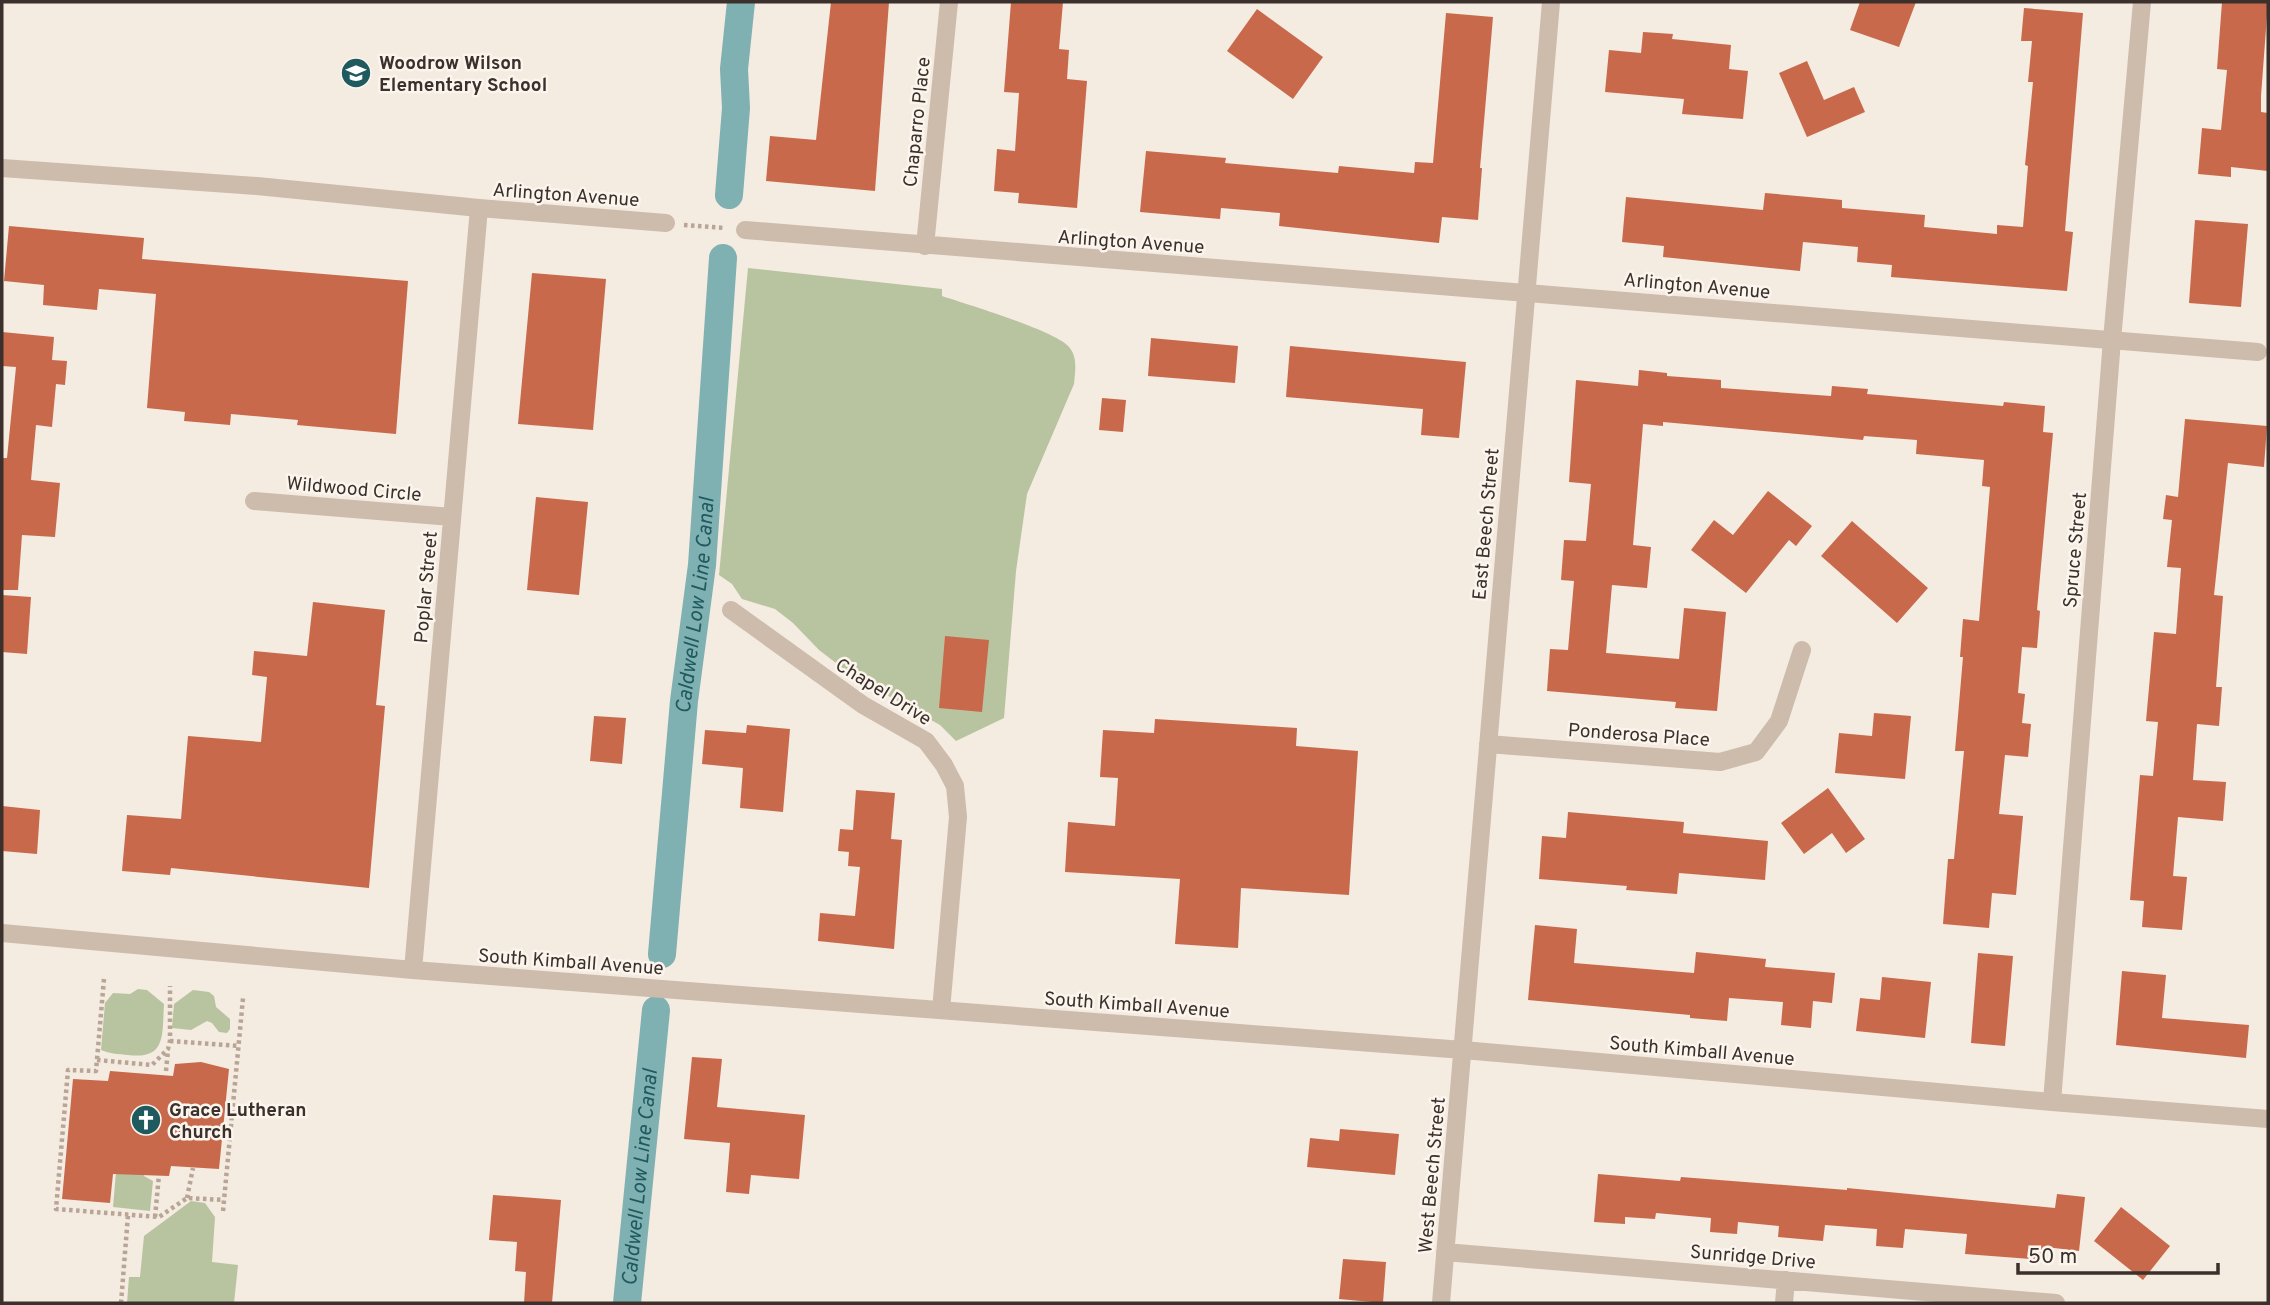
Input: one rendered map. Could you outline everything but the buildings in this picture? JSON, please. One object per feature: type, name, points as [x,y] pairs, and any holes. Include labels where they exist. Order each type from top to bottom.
[{"type":"street","name":"Chaparro Place","points":[[925,246],[949,2]]},
{"type":"street","name":"East Beech Street","points":[[1463,1050],[1551,2]]},
{"type":"street","name":"Spruce Street","points":[[2052,1102],[2112,340],[2142,2]]},
{"type":"street","name":"Arlington Avenue","points":[[2,168],[257,186],[666,223]]},
{"type":"street","name":"Poplar Street","points":[[413,970],[479,208]]},
{"type":"street","name":"Arlington Avenue","points":[[745,230],[2258,352]]},
{"type":"street","name":"Wildwood Circle","points":[[254,501],[452,517]]},
{"type":"street","name":"Chapel Drive","points":[[731,610],[863,705],[926,741],[944,765],[955,786],[958,817],[941,1010]]},
{"type":"street","name":"Ponderosa Place","points":[[1488,744],[1720,762],[1756,752],[1779,721],[1802,650]]},
{"type":"street","name":"South Kimball Avenue","points":[[2,933],[413,970],[1463,1050],[2268,1119]]},
{"type":"street","name":"West Beech Street","points":[[1441,1303],[1463,1050]]},
{"type":"street","name":"Sunridge Drive","points":[[1445,1252],[2056,1303]]},
{"type":"street","points":[[1784,1303],[1786,1280]]},
{"type":"path","points":[[666,223],[745,230]]},
{"type":"path","points":[[104,979],[96,1071],[68,1070],[56,1209],[159,1217],[187,1198],[224,1200]]},
{"type":"path","points":[[166,1071],[170,1041],[170,986]]},
{"type":"path","points":[[223,1212],[243,998]]},
{"type":"path","points":[[170,1041],[239,1046]]},
{"type":"path","points":[[97,1060],[127,1065],[152,1065],[168,1049]]},
{"type":"path","points":[[187,1198],[193,1168]]},
{"type":"path","points":[[155,1217],[159,1175]]},
{"type":"path","points":[[121,1303],[128,1215]]},
{"type":"green space","points":[[748,268],[942,289],[942,296],[1047,333],[1072,351],[1075,365],[1074,384],[1027,494],[1016,571],[1004,718],[956,741],[940,725],[853,676],[819,650],[775,609],[742,599],[732,584],[719,575]]},
{"type":"green space","points":[[138,989],[147,990],[164,1004],[160,1043],[150,1053],[141,1055],[114,1054],[101,1050],[105,1003],[113,993],[130,994]]},
{"type":"green space","points":[[193,990],[209,992],[214,996],[216,1007],[230,1019],[227,1033],[219,1032],[207,1021],[191,1030],[172,1028],[174,1004]]},
{"type":"green space","points":[[144,1167],[144,1176],[153,1181],[150,1211],[113,1207],[116,1172]]},
{"type":"green space","points":[[191,1201],[205,1203],[215,1217],[212,1262],[238,1265],[234,1303],[127,1303],[129,1277],[140,1277],[144,1236]]},
{"type":"waterway","name":"Caldwell Low Line Canal","points":[[729,195],[736,108],[734,69],[741,2]]},
{"type":"waterway","name":"Caldwell Low Line Canal","points":[[662,954],[684,701],[702,565],[723,258]]},
{"type":"waterway","name":"Caldwell Low Line Canal","points":[[627,1303],[656,1010]]},
{"type":"place","name":"Woodrow Wilson Elementary School","points":[[356,73]]},
{"type":"place","name":"Grace Lutheran Church","points":[[146,1120]]}]
